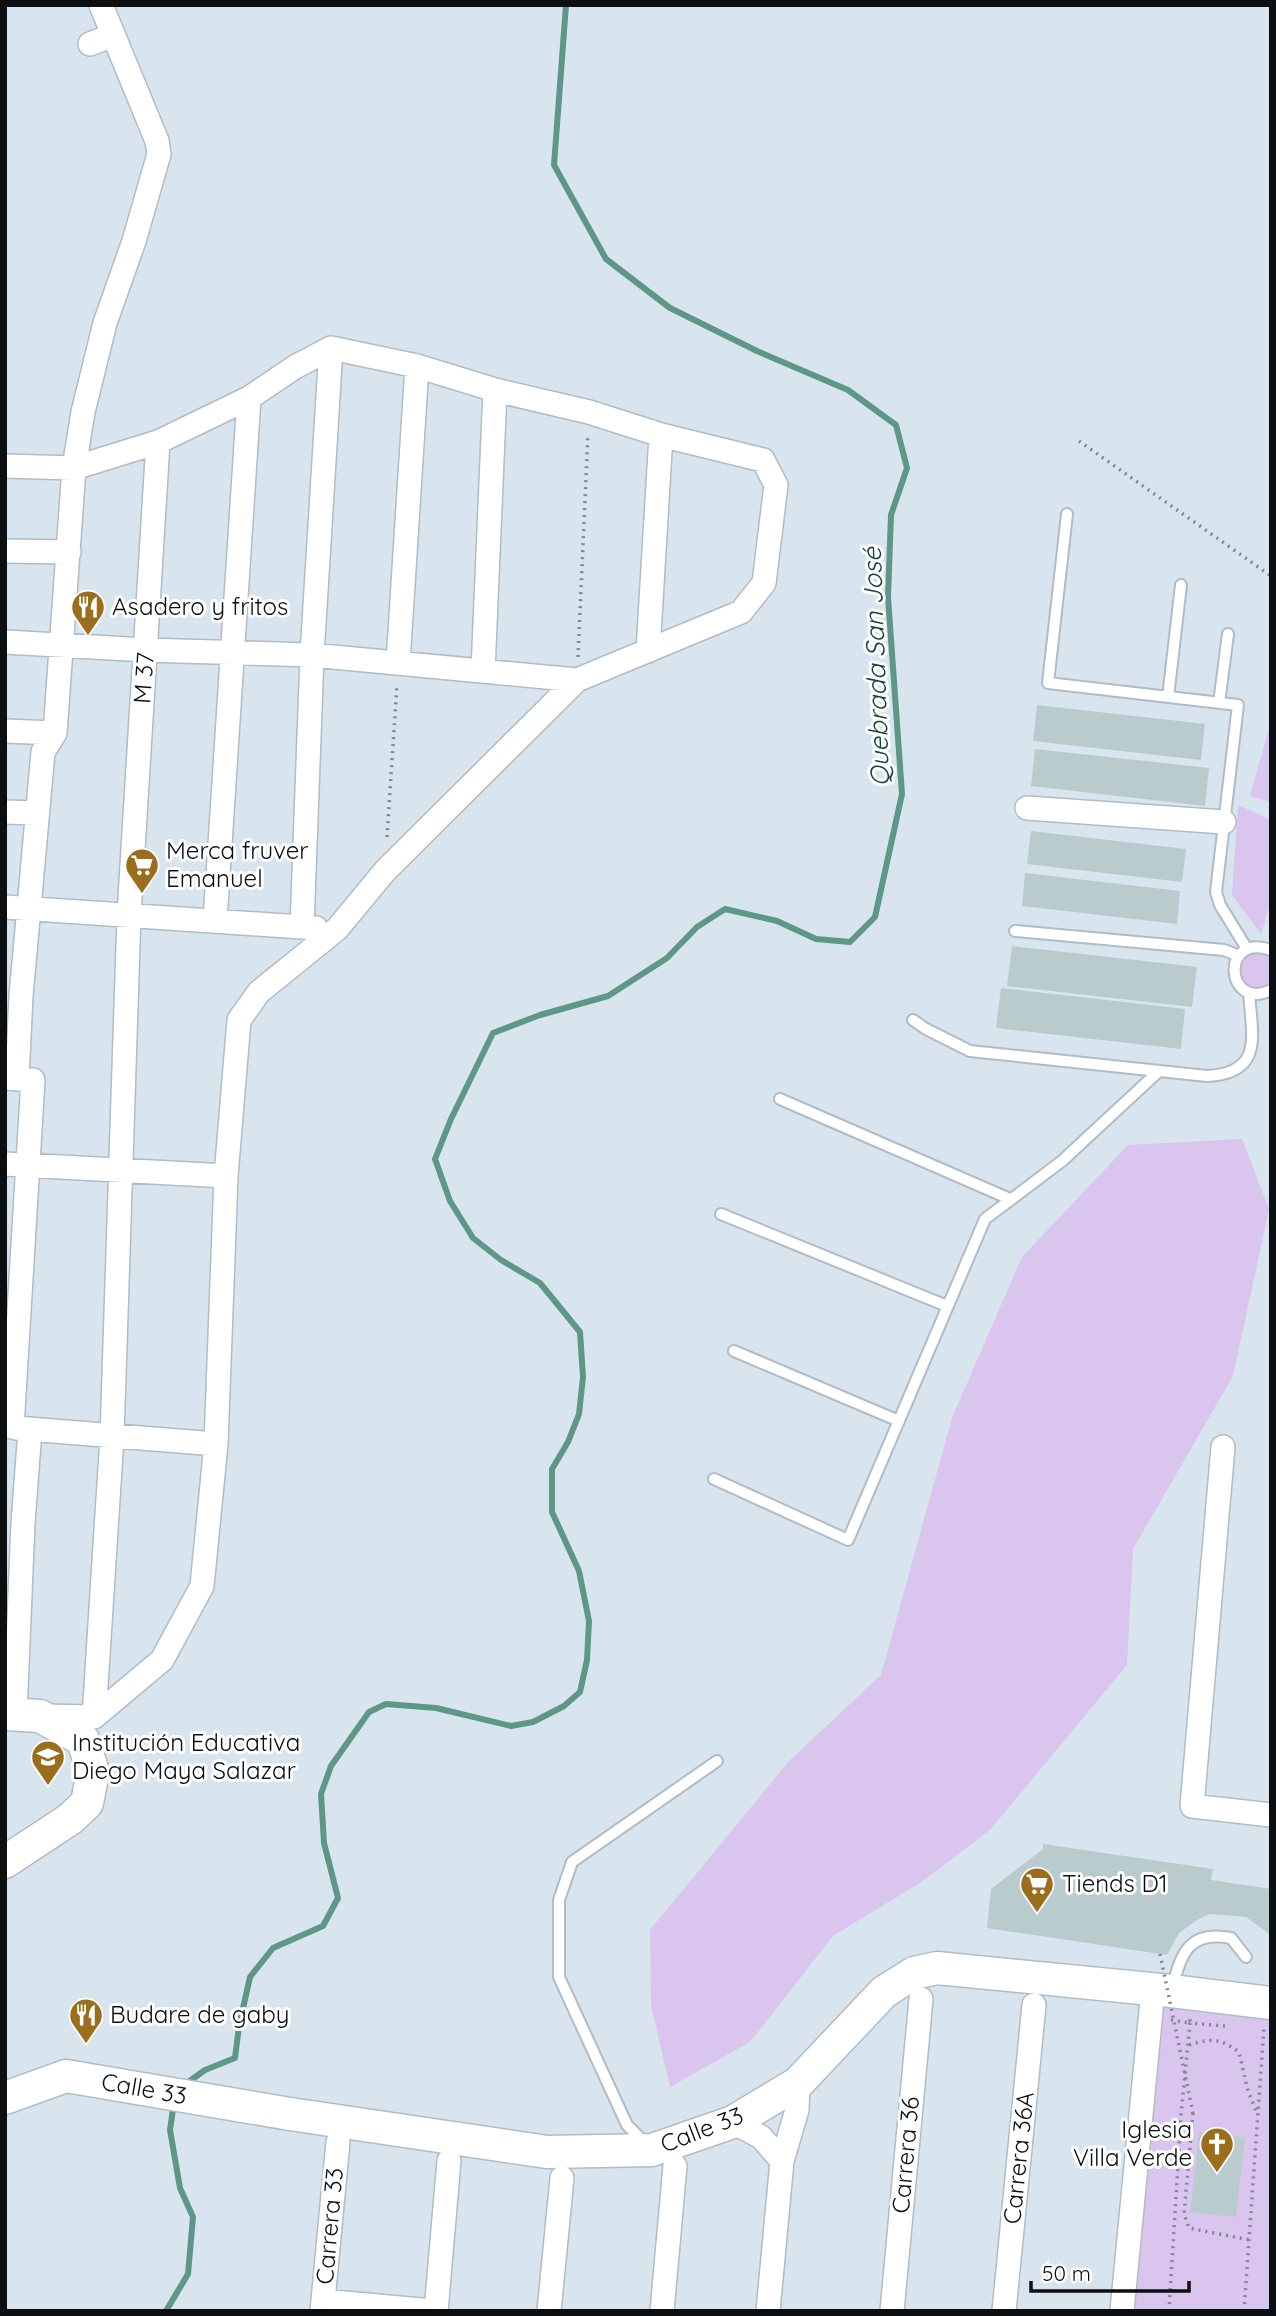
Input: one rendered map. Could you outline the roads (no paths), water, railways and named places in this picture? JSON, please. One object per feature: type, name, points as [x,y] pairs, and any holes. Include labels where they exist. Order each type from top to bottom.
[{"type":"street","points":[[20,1715],[23,1523],[11,1340],[17,1164],[33,1080],[11,1078],[13,995],[29,909],[43,752],[55,733],[74,468],[83,412],[105,323],[134,241],[159,154],[157,141],[101,5]]},
{"type":"street","points":[[90,44],[113,35]]},
{"type":"street","points":[[5,466],[74,468],[158,442],[249,398],[295,367],[331,348],[417,366],[495,390],[589,412],[661,435],[763,460],[776,485],[764,583],[741,612],[577,680],[385,871],[337,929],[259,992],[239,1020],[226,1176],[216,1444],[202,1586],[162,1660],[94,1717],[20,1715]]},
{"type":"street","points":[[302,927],[312,655],[331,348]]},
{"type":"street","points":[[398,663],[417,366]]},
{"type":"street","points":[[483,671],[495,390]]},
{"type":"street","points":[[215,920],[249,398]]},
{"type":"street","points":[[648,651],[661,435]]},
{"type":"street","name":"M 37","points":[[94,1717],[112,1437],[129,914],[158,442]]},
{"type":"street","points":[[5,551],[69,552]]},
{"type":"street","points":[[5,642],[312,655],[577,680]]},
{"type":"street","points":[[5,731],[55,733]]},
{"type":"street","points":[[1027,808],[1224,822]]},
{"type":"street","points":[[5,812],[37,813]]},
{"type":"street","points":[[5,907],[337,929]]},
{"type":"street","points":[[17,1164],[226,1176]]},
{"type":"street","points":[[16,1428],[216,1444]]},
{"type":"street","points":[[1223,1447],[1192,1806],[1271,1815]]},
{"type":"street","points":[[5,1862],[70,1818],[87,1803],[93,1772],[83,1740],[20,1715]]},
{"type":"street","name":"Calle 33","points":[[5,2098],[66,2076],[290,2114],[547,2152],[664,2158],[733,2122],[798,2083],[884,1992],[914,1973],[937,1968],[1162,1991],[1267,2016]]},
{"type":"street","points":[[1122,2311],[1162,1991]]},
{"type":"street","name":"Carrera 36","points":[[892,2311],[921,1999]]},
{"type":"street","name":"Carrera 36A","points":[[1004,2311],[1034,2005]]},
{"type":"street","points":[[768,2311],[782,2161],[797,2110],[798,2083]]},
{"type":"street","points":[[733,2122],[761,2137],[782,2161]]},
{"type":"street","name":"Carrera 33","points":[[322,2306],[338,2142]]},
{"type":"street","points":[[662,2311],[664,2158]]},
{"type":"street","points":[[322,2306],[434,2311],[449,2161]]},
{"type":"street","points":[[550,2311],[562,2178]]},
{"type":"lane","points":[[1067,513],[1048,682],[1238,705],[1216,892],[1243,952]]},
{"type":"lane","points":[[1168,697],[1181,585]]},
{"type":"lane","points":[[1219,703],[1228,634]]},
{"type":"lane","points":[[1015,931],[1243,952],[1259,946],[1271,950]]},
{"type":"lane","points":[[1243,952],[1234,964],[1236,981],[1249,993],[1270,993]]},
{"type":"lane","points":[[913,1020],[970,1051],[1207,1076],[1224,1075],[1247,1061],[1252,1042],[1249,993]]},
{"type":"lane","points":[[714,1479],[848,1540],[985,1219],[1062,1161],[1159,1071]]},
{"type":"lane","points":[[780,1099],[1010,1199]]},
{"type":"lane","points":[[721,1214],[947,1306]]},
{"type":"lane","points":[[734,1351],[899,1421]]},
{"type":"lane","points":[[664,2158],[627,2124],[559,1977],[559,1900],[572,1862],[717,1761]]},
{"type":"lane","points":[[1162,1991],[1191,1943],[1212,1935],[1231,1938],[1246,1958]]},
{"type":"waterway","name":"Quebrada San José","points":[[184,2085],[205,2070],[235,2058],[250,1977],[273,1948],[323,1926],[338,1898],[324,1843],[321,1794],[331,1766],[369,1712],[386,1704],[436,1708],[511,1726],[533,1722],[564,1706],[580,1692],[587,1660],[589,1621],[579,1571],[552,1512],[552,1469],[568,1442],[579,1414],[583,1377],[580,1332],[540,1283],[501,1260],[473,1238],[450,1201],[435,1159],[451,1119],[493,1033],[540,1015],[608,996],[667,958],[697,927],[725,909],[777,921],[816,939],[850,942],[875,917],[902,794],[888,597],[891,515],[907,468],[896,425],[848,390],[757,351],[670,308],[606,259],[554,165],[566,5]]},
{"type":"waterway","name":"Quebrada San José","points":[[166,2311],[188,2274],[193,2217],[180,2188],[170,2130],[174,2102]]},
{"type":"place","name":"Asadero y fritos","points":[[88,637]]},
{"type":"place","name":"Merca fruver Emanuel","points":[[142,895]]},
{"type":"place","name":"Institución Educativa Diego Maya Salazar","points":[[48,1787]]},
{"type":"place","name":"Tiends D1","points":[[1037,1914]]},
{"type":"place","name":"Budare de gaby","points":[[86,2045]]},
{"type":"place","name":"Iglesia Villa Verde","points":[[1217,2174]]}]
